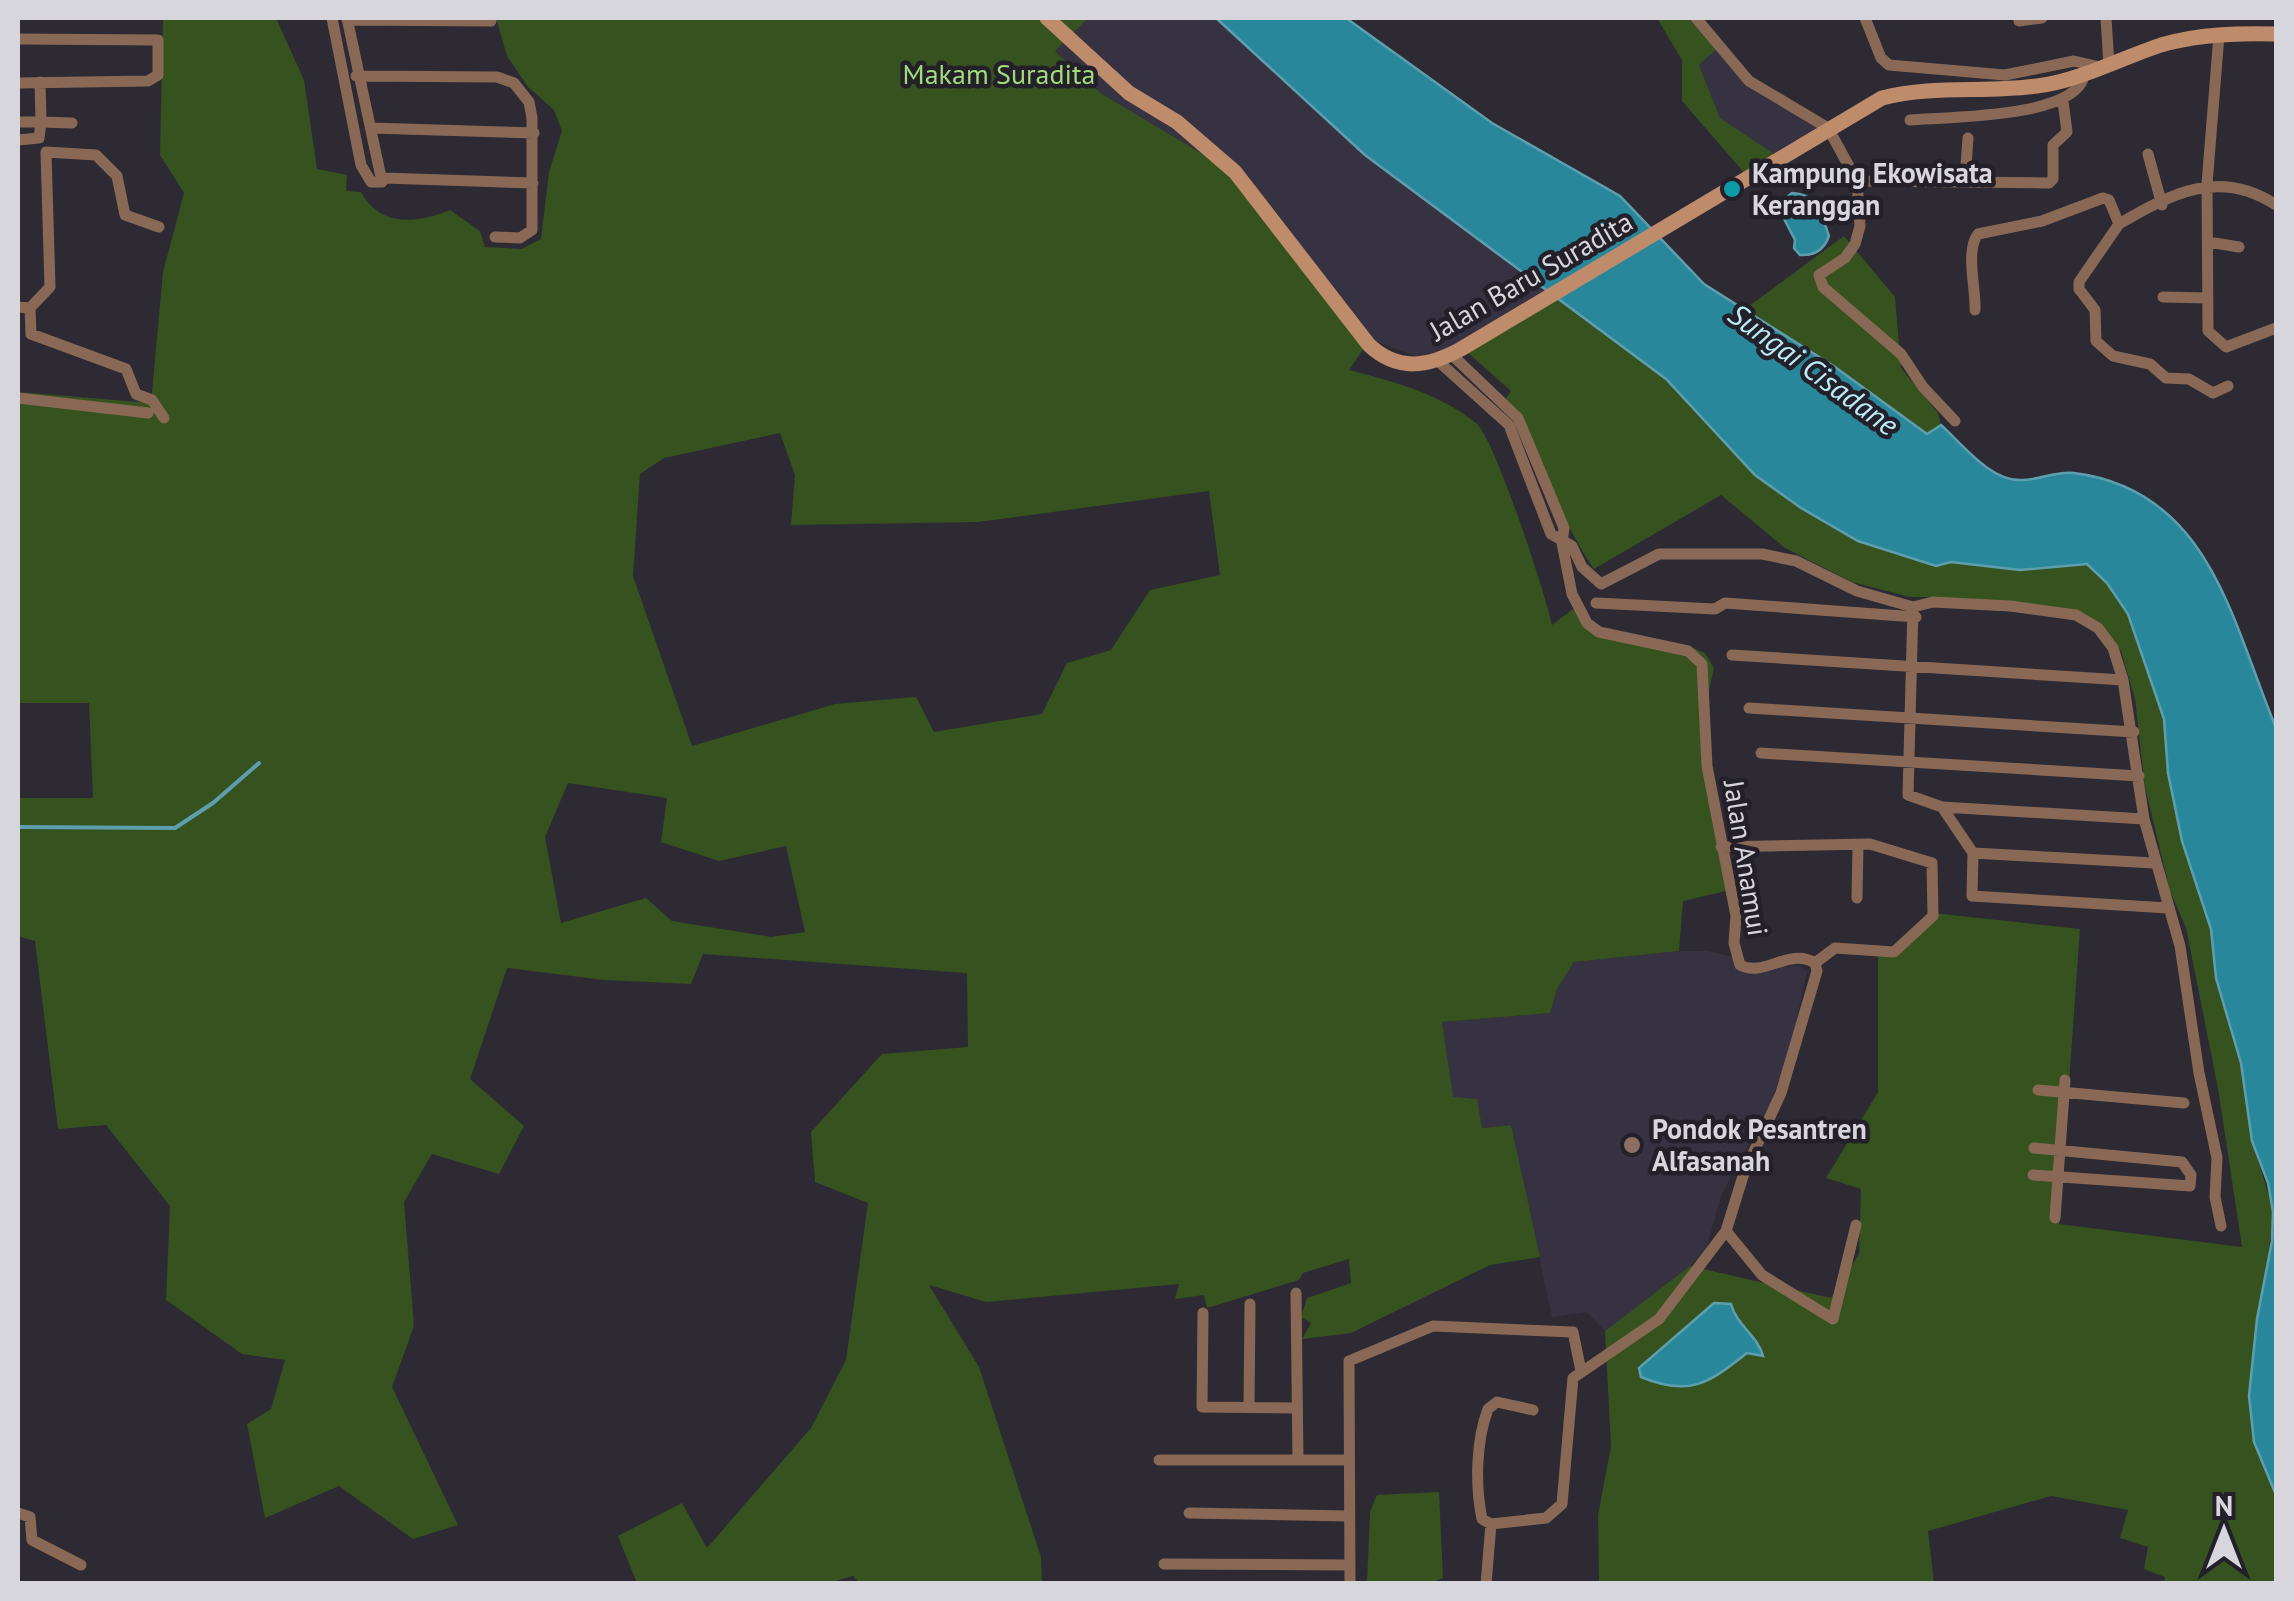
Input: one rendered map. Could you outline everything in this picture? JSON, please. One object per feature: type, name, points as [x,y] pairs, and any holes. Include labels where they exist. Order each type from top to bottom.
[{"type":"main road","name":"Jalan Baru Suradita","points":[[1046,18],[1128,93],[1177,122],[1235,172],[1375,351],[1401,364],[1450,355],[1828,128],[1894,95],[2038,86],[2084,76],[2160,46],[2219,35],[2276,34]]},
{"type":"street","points":[[332,18],[361,165],[371,182],[384,178],[533,182]]},
{"type":"street","points":[[1696,18],[1749,80],[1828,128],[1857,181],[1860,226],[1855,244],[1845,258],[1819,275],[1823,286],[1902,354],[1923,387],[1956,421]]},
{"type":"street","points":[[1865,18],[1881,58],[1889,65],[2005,75],[2074,61],[2106,67],[2106,18]]},
{"type":"street","points":[[2019,20],[2042,18]]},
{"type":"street","points":[[384,178],[356,76],[347,19],[491,21]]},
{"type":"street","points":[[2219,35],[2207,184],[2208,331],[2221,345],[2233,346],[2276,328]]},
{"type":"street","points":[[18,38],[158,40],[158,74],[148,81],[18,83]]},
{"type":"street","points":[[356,76],[507,79],[529,102],[534,133],[531,234],[496,236]]},
{"type":"street","points":[[1910,120],[2018,111],[2063,101],[2079,91],[2084,76]]},
{"type":"street","points":[[18,140],[39,138],[40,82]]},
{"type":"street","points":[[1857,181],[1965,179],[1994,185],[2052,181],[2051,150],[2067,132],[2063,101]]},
{"type":"street","points":[[18,122],[72,123]]},
{"type":"street","points":[[371,128],[534,133]]},
{"type":"street","points":[[1965,179],[1968,138]]},
{"type":"street","points":[[159,227],[125,215],[117,176],[96,154],[46,152],[50,287],[24,308],[32,334],[126,368],[136,394],[152,400],[164,418]]},
{"type":"street","points":[[2148,154],[2162,204]]},
{"type":"street","points":[[2228,386],[2212,393],[2189,379],[2166,378],[2150,364],[2113,356],[2096,341],[2095,310],[2079,282],[2120,224],[2207,184],[2254,192],[2276,205]]},
{"type":"street","points":[[1974,310],[1976,280],[1971,251],[1975,235],[2042,221],[2103,198],[2109,200],[2120,224]]},
{"type":"street","points":[[2208,242],[2239,247]]},
{"type":"street","points":[[2164,298],[2208,298]]},
{"type":"street","points":[[1450,355],[1509,425],[1551,534],[1572,546],[1582,567],[1601,584],[1659,554],[1762,554],[1796,561],[1857,591],[1914,612]]},
{"type":"street","points":[[18,398],[148,413]]},
{"type":"street","name":"Jalan Anamui","points":[[1562,543],[1572,594],[1587,623],[1599,632],[1688,651],[1702,664],[1707,766],[1736,916],[1734,943],[1740,966],[1754,969],[1791,957],[1815,963]]},
{"type":"street","points":[[1596,603],[1715,609],[1726,603],[1914,612],[1933,602],[2076,614],[2098,628],[2112,648],[2124,680],[2144,819],[2180,946],[2221,1226]]},
{"type":"street","points":[[1914,612],[1908,795],[1942,807],[2144,819]]},
{"type":"street","points":[[1732,655],[2124,680]]},
{"type":"street","points":[[1749,708],[2134,732]]},
{"type":"street","points":[[1762,753],[2139,776]]},
{"type":"street","points":[[1942,807],[1972,852],[1972,896],[2168,908]]},
{"type":"street","points":[[1857,898],[1858,845]]},
{"type":"street","points":[[1532,1410],[1496,1402],[1488,1409],[1480,1448],[1479,1503],[1482,1519],[1491,1524],[1546,1518],[1562,1504],[1570,1446],[1568,1394],[1581,1371],[1659,1319],[1726,1230],[1744,1173],[1781,1093],[1817,970],[1815,963],[1835,948],[1894,952],[1932,916],[1930,862],[1882,846],[1721,847]]},
{"type":"street","points":[[1972,852],[2154,863]]},
{"type":"street","points":[[2038,1090],[2064,1086],[2184,1103]]},
{"type":"street","points":[[2055,1218],[2064,1086]]},
{"type":"street","points":[[2034,1148],[2182,1162],[2192,1175],[2217,1178]]},
{"type":"street","points":[[2033,1174],[2190,1186],[2192,1175]]},
{"type":"street","points":[[1726,1230],[1762,1275],[1833,1319],[1856,1225]]},
{"type":"street","points":[[1296,1293],[1298,1460]]},
{"type":"street","points":[[1249,1407],[1250,1304]]},
{"type":"street","points":[[1203,1313],[1202,1407],[1297,1408]]},
{"type":"street","points":[[1350,1584],[1349,1361],[1433,1326],[1573,1332],[1581,1371]]},
{"type":"street","points":[[1159,1460],[1348,1460]]},
{"type":"street","points":[[18,1513],[30,1517],[32,1540],[82,1565]]},
{"type":"street","points":[[1189,1513],[1348,1516]]},
{"type":"street","points":[[1486,1584],[1491,1524]]},
{"type":"street","points":[[1164,1564],[1349,1565]]},
{"type":"shaded area","points":[[1088,18],[1216,18],[1365,155],[1553,293],[1467,352],[1424,359],[1370,339],[1251,183],[1102,94],[1054,50]]},
{"type":"shaded area","points":[[1719,47],[1736,72],[1827,129],[1777,156],[1720,118],[1699,65]]},
{"type":"shaded area","name":"Pondok Pesantren Alfasanah","points":[[1708,951],[1733,957],[1746,972],[1755,974],[1800,966],[1807,971],[1789,1056],[1768,1110],[1722,1193],[1707,1246],[1690,1266],[1605,1331],[1587,1312],[1552,1317],[1511,1125],[1481,1128],[1452,1098],[1442,1022],[1550,1013],[1557,989],[1574,962]]},
{"type":"green space","name":"Makam Suradita","points":[[163,18],[276,18],[304,80],[317,169],[347,175],[346,191],[361,192],[378,212],[389,217],[412,220],[450,210],[480,231],[485,247],[522,249],[541,239],[549,172],[562,131],[554,110],[528,87],[507,56],[496,18],[1088,18],[1055,51],[1102,94],[1251,183],[1370,339],[1349,370],[1431,396],[1476,423],[1506,485],[1552,625],[1573,609],[1591,628],[1693,648],[1705,653],[1714,668],[1701,726],[1726,891],[1683,901],[1679,951],[1574,962],[1557,989],[1550,1013],[1442,1022],[1453,1097],[1477,1099],[1482,1128],[1511,1125],[1540,1257],[1490,1265],[1351,1333],[1302,1339],[1311,1323],[1301,1317],[1307,1298],[1351,1283],[1349,1259],[1303,1273],[1299,1280],[1207,1308],[1204,1295],[1175,1299],[1179,1284],[986,1302],[929,1285],[979,1367],[1041,1557],[1042,1583],[861,1584],[853,1576],[825,1584],[637,1583],[618,1536],[682,1503],[707,1548],[811,1428],[846,1360],[868,1203],[815,1182],[811,1132],[882,1054],[968,1047],[967,973],[703,954],[691,984],[604,980],[507,968],[470,1079],[524,1126],[499,1174],[432,1154],[404,1202],[414,1326],[392,1387],[458,1525],[413,1539],[339,1486],[265,1518],[247,1424],[271,1409],[285,1360],[242,1354],[166,1300],[170,1206],[106,1125],[58,1129],[35,941],[18,936],[18,798],[93,798],[89,703],[18,703],[18,392],[151,403],[163,272],[184,193],[160,155]],"holes":[[[780,433],[795,475],[791,525],[978,522],[1209,491],[1220,575],[1150,590],[1111,650],[1067,663],[1042,714],[934,732],[916,697],[835,704],[692,746],[633,576],[640,474],[664,458]],[[568,783],[667,798],[661,842],[719,861],[786,846],[805,932],[771,937],[672,921],[646,898],[561,923],[545,837]]]},
{"type":"green space","points":[[1657,18],[1703,18],[1719,47],[1699,65],[1720,118],[1777,156],[1753,183],[1682,101],[1682,60]]},
{"type":"green space","points":[[1844,236],[1895,297],[1901,368],[1938,413],[1941,425],[1927,434],[1835,367],[1741,312]]},
{"type":"green space","points":[[1553,293],[1666,379],[1755,475],[1936,566],[1950,562],[2020,570],[2087,564],[2107,583],[2128,614],[2164,719],[2168,773],[2182,841],[2212,929],[2216,978],[2241,1063],[2252,1141],[2274,1212],[2249,1396],[2254,1442],[2276,1495],[2276,1583],[2164,1583],[2165,1577],[2144,1569],[2148,1547],[2120,1538],[2128,1510],[2051,1496],[1928,1531],[1934,1583],[1599,1583],[1598,1515],[1611,1446],[1605,1331],[1690,1266],[1831,1298],[1859,1254],[1861,1189],[1826,1178],[1878,1092],[1878,951],[1902,952],[1933,913],[2080,929],[2059,1224],[2242,1247],[2218,1088],[2186,928],[2170,891],[2145,787],[2135,699],[2121,651],[2100,623],[1941,597],[1910,597],[1852,582],[1785,548],[1721,495],[1594,569],[1506,398],[1511,391],[1467,352]],"holes":[[[1731,1304],[1748,1353],[1729,1368],[1639,1368]]]},
{"type":"green space","points":[[1439,1492],[1443,1578],[1431,1583],[1367,1583],[1370,1512],[1377,1495]]},
{"type":"water","name":"Sungai Cisadane","points":[[1216,18],[1346,18],[1492,123],[1620,196],[1704,284],[1835,367],[1927,434],[1941,425],[1988,468],[2010,479],[2074,473],[2120,484],[2157,505],[2186,533],[2210,567],[2229,605],[2276,728],[2276,1495],[2254,1442],[2249,1396],[2257,1319],[2272,1241],[2268,1183],[2252,1141],[2241,1063],[2216,978],[2211,929],[2182,841],[2168,773],[2164,719],[2128,614],[2107,583],[2087,564],[2020,570],[1951,562],[1936,566],[1858,541],[1801,508],[1755,475],[1666,379],[1365,155]]},
{"type":"water","points":[[1792,193],[1813,201],[1824,220],[1829,236],[1814,253],[1800,255],[1794,248],[1795,240],[1777,205]]},
{"type":"water","points":[[1714,1303],[1731,1304],[1763,1356],[1747,1353],[1721,1373],[1697,1384],[1672,1386],[1641,1377],[1639,1368]]},
{"type":"waterway","points":[[18,827],[175,828],[213,803],[259,763]]},
{"type":"place","name":"Kampung Ekowisata Keranggan","points":[[1732,189]]},
{"type":"place","name":"Pondok Pesantren Alfasanah","points":[[1632,1145]]}]
